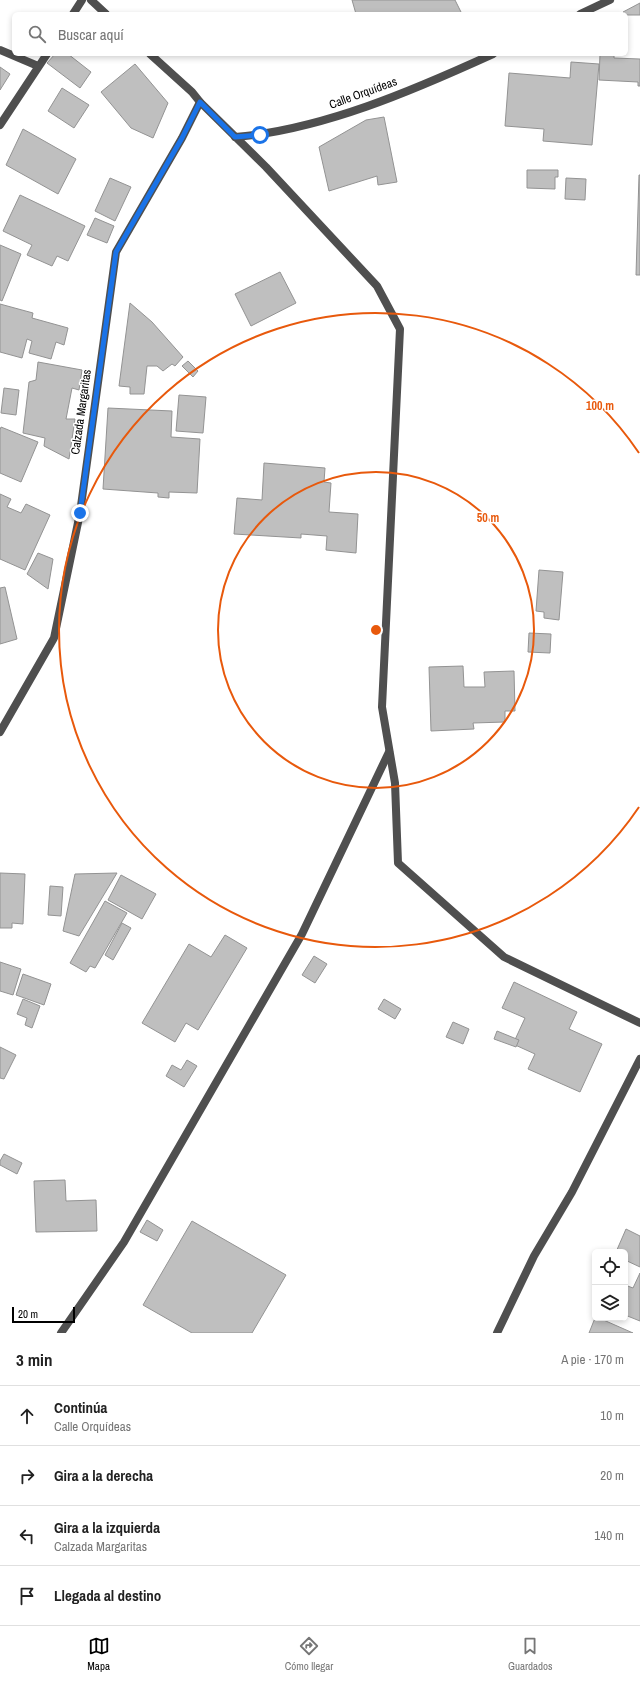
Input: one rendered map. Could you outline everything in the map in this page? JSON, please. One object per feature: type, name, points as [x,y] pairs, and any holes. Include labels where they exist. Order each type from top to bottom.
[{"type":"street","points":[[74,12],[82,0]]},
{"type":"street","points":[[91,0],[104,12]]},
{"type":"street","points":[[584,12],[610,0]]},
{"type":"street","points":[[0,50],[12,55]]},
{"type":"street","points":[[14,56],[38,66]]},
{"type":"street","points":[[0,126],[46,56]]},
{"type":"street","points":[[152,56],[192,92],[200,102],[266,167],[377,286],[400,329],[382,706],[395,783],[398,863],[504,956],[640,1023]]},
{"type":"street","name":"Calle Orquídeas","points":[[235,137],[260,135],[348,114],[489,56]]},
{"type":"street","name":"Calzada Margaritas","points":[[0,732],[54,638],[80,513],[116,252],[182,138],[200,102]]},
{"type":"street","points":[[61,1333],[124,1242],[302,934],[389,752]]},
{"type":"street","points":[[497,1333],[534,1256],[572,1192],[640,1059]]},
{"type":"building","points":[[352,0],[455,0],[461,12],[355,12]]},
{"type":"building","points":[[640,3],[640,15],[628,15],[628,12],[623,12]]},
{"type":"building","points":[[53,56],[71,56],[91,72],[80,88],[47,63]]},
{"type":"building","points":[[600,56],[640,59],[640,86],[638,86],[638,82],[599,80]]},
{"type":"building","points":[[571,62],[599,64],[592,145],[543,141],[544,129],[505,126],[509,73],[570,78]]},
{"type":"building","points":[[135,64],[168,103],[153,138],[131,128],[101,92]]},
{"type":"building","points":[[0,67],[10,74],[0,90]]},
{"type":"building","points":[[62,88],[89,105],[74,128],[48,111]]},
{"type":"building","points":[[384,117],[397,182],[378,185],[377,176],[329,191],[319,147],[366,120]]},
{"type":"building","points":[[23,129],[76,159],[58,194],[6,165]]},
{"type":"building","points":[[527,170],[558,170],[558,177],[555,177],[555,189],[527,188]]},
{"type":"building","points":[[639,175],[640,275],[636,275]]},
{"type":"building","points":[[110,178],[131,187],[115,221],[95,211]]},
{"type":"building","points":[[566,178],[586,179],[585,200],[565,199]]},
{"type":"building","points":[[20,195],[85,226],[68,261],[57,256],[52,266],[27,255],[32,245],[3,231]]},
{"type":"building","points":[[95,218],[114,226],[107,243],[87,235]]},
{"type":"building","points":[[0,245],[21,254],[2,301],[0,300]]},
{"type":"building","points":[[280,272],[296,303],[251,326],[235,294]]},
{"type":"building","points":[[130,303],[152,322],[183,357],[175,366],[172,364],[163,371],[157,366],[147,366],[144,394],[130,394],[130,387],[119,386]]},
{"type":"building","points":[[0,304],[33,313],[32,318],[68,328],[64,345],[56,342],[51,359],[29,353],[32,341],[27,339],[22,358],[0,352]]},
{"type":"building","points":[[188,361],[198,371],[193,377],[182,366]]},
{"type":"building","points":[[38,362],[82,370],[79,390],[72,388],[66,419],[75,419],[69,459],[44,446],[45,438],[23,433],[29,382],[36,380]]},
{"type":"building","points":[[4,388],[19,390],[16,415],[1,413]]},
{"type":"building","points":[[179,395],[206,397],[203,433],[176,431]]},
{"type":"building","points":[[108,408],[172,411],[171,437],[200,439],[197,493],[169,492],[169,498],[158,497],[158,493],[103,489]]},
{"type":"building","points":[[1,427],[38,442],[21,482],[0,473]]},
{"type":"building","points":[[264,463],[325,468],[324,482],[331,483],[329,512],[358,514],[356,553],[326,550],[327,536],[301,534],[301,538],[234,534],[237,498],[262,500]]},
{"type":"building","points":[[0,494],[11,499],[7,507],[21,513],[26,504],[50,515],[25,570],[0,559]]},
{"type":"building","points":[[38,553],[53,559],[48,589],[27,574]]},
{"type":"building","points":[[539,570],[563,572],[559,620],[544,618],[544,612],[536,611]]},
{"type":"building","points":[[5,587],[17,639],[0,644],[0,588]]},
{"type":"building","points":[[529,633],[551,634],[550,653],[528,652]]},
{"type":"building","points":[[463,666],[464,687],[485,687],[484,672],[514,671],[515,711],[505,711],[505,722],[473,723],[474,729],[431,731],[429,667]]},
{"type":"building","points":[[0,873],[25,874],[23,924],[12,923],[12,928],[0,928]]},
{"type":"building","points":[[117,873],[79,936],[63,931],[75,874]]},
{"type":"building","points":[[121,875],[156,894],[142,919],[108,900]]},
{"type":"building","points":[[50,886],[63,887],[61,916],[48,915]]},
{"type":"building","points":[[105,901],[127,913],[95,968],[90,966],[86,972],[70,963]]},
{"type":"building","points":[[122,923],[131,928],[113,960],[105,955]]},
{"type":"building","points":[[225,935],[247,948],[198,1030],[186,1023],[175,1042],[142,1023],[189,944],[211,957]]},
{"type":"building","points":[[314,956],[327,964],[315,983],[302,975]]},
{"type":"building","points":[[0,962],[21,969],[13,995],[0,991]]},
{"type":"building","points":[[23,974],[51,984],[44,1005],[16,995]]},
{"type":"building","points":[[514,982],[577,1012],[569,1029],[602,1044],[580,1092],[528,1069],[535,1054],[513,1044],[525,1018],[502,1008]]},
{"type":"building","points":[[23,999],[40,1006],[32,1028],[25,1025],[27,1018],[17,1014]]},
{"type":"building","points":[[384,999],[401,1009],[395,1019],[378,1009]]},
{"type":"building","points":[[453,1022],[469,1029],[463,1044],[446,1037]]},
{"type":"building","points":[[497,1031],[519,1040],[516,1047],[494,1039]]},
{"type":"building","points":[[0,1047],[16,1055],[4,1079],[0,1078]]},
{"type":"building","points":[[187,1060],[197,1066],[184,1087],[166,1076],[172,1065],[181,1070]]},
{"type":"building","points":[[4,1154],[22,1163],[17,1174],[0,1165],[0,1161]]},
{"type":"building","points":[[65,1180],[66,1201],[96,1200],[97,1231],[36,1232],[34,1181]]},
{"type":"building","points":[[147,1220],[163,1230],[157,1241],[140,1232]]},
{"type":"building","points":[[192,1221],[286,1275],[252,1333],[192,1333],[143,1305]]},
{"type":"building","points":[[626,1229],[640,1236],[640,1267],[628,1261],[628,1249],[617,1249]]},
{"type":"building","points":[[640,1273],[640,1321],[628,1316],[628,1286],[633,1288]]},
{"type":"building","points":[[594,1321],[606,1321],[633,1333],[589,1333]]},
{"type":"route","points":[[80,513],[116,252],[182,138],[200,102],[235,137],[260,135]]}]
